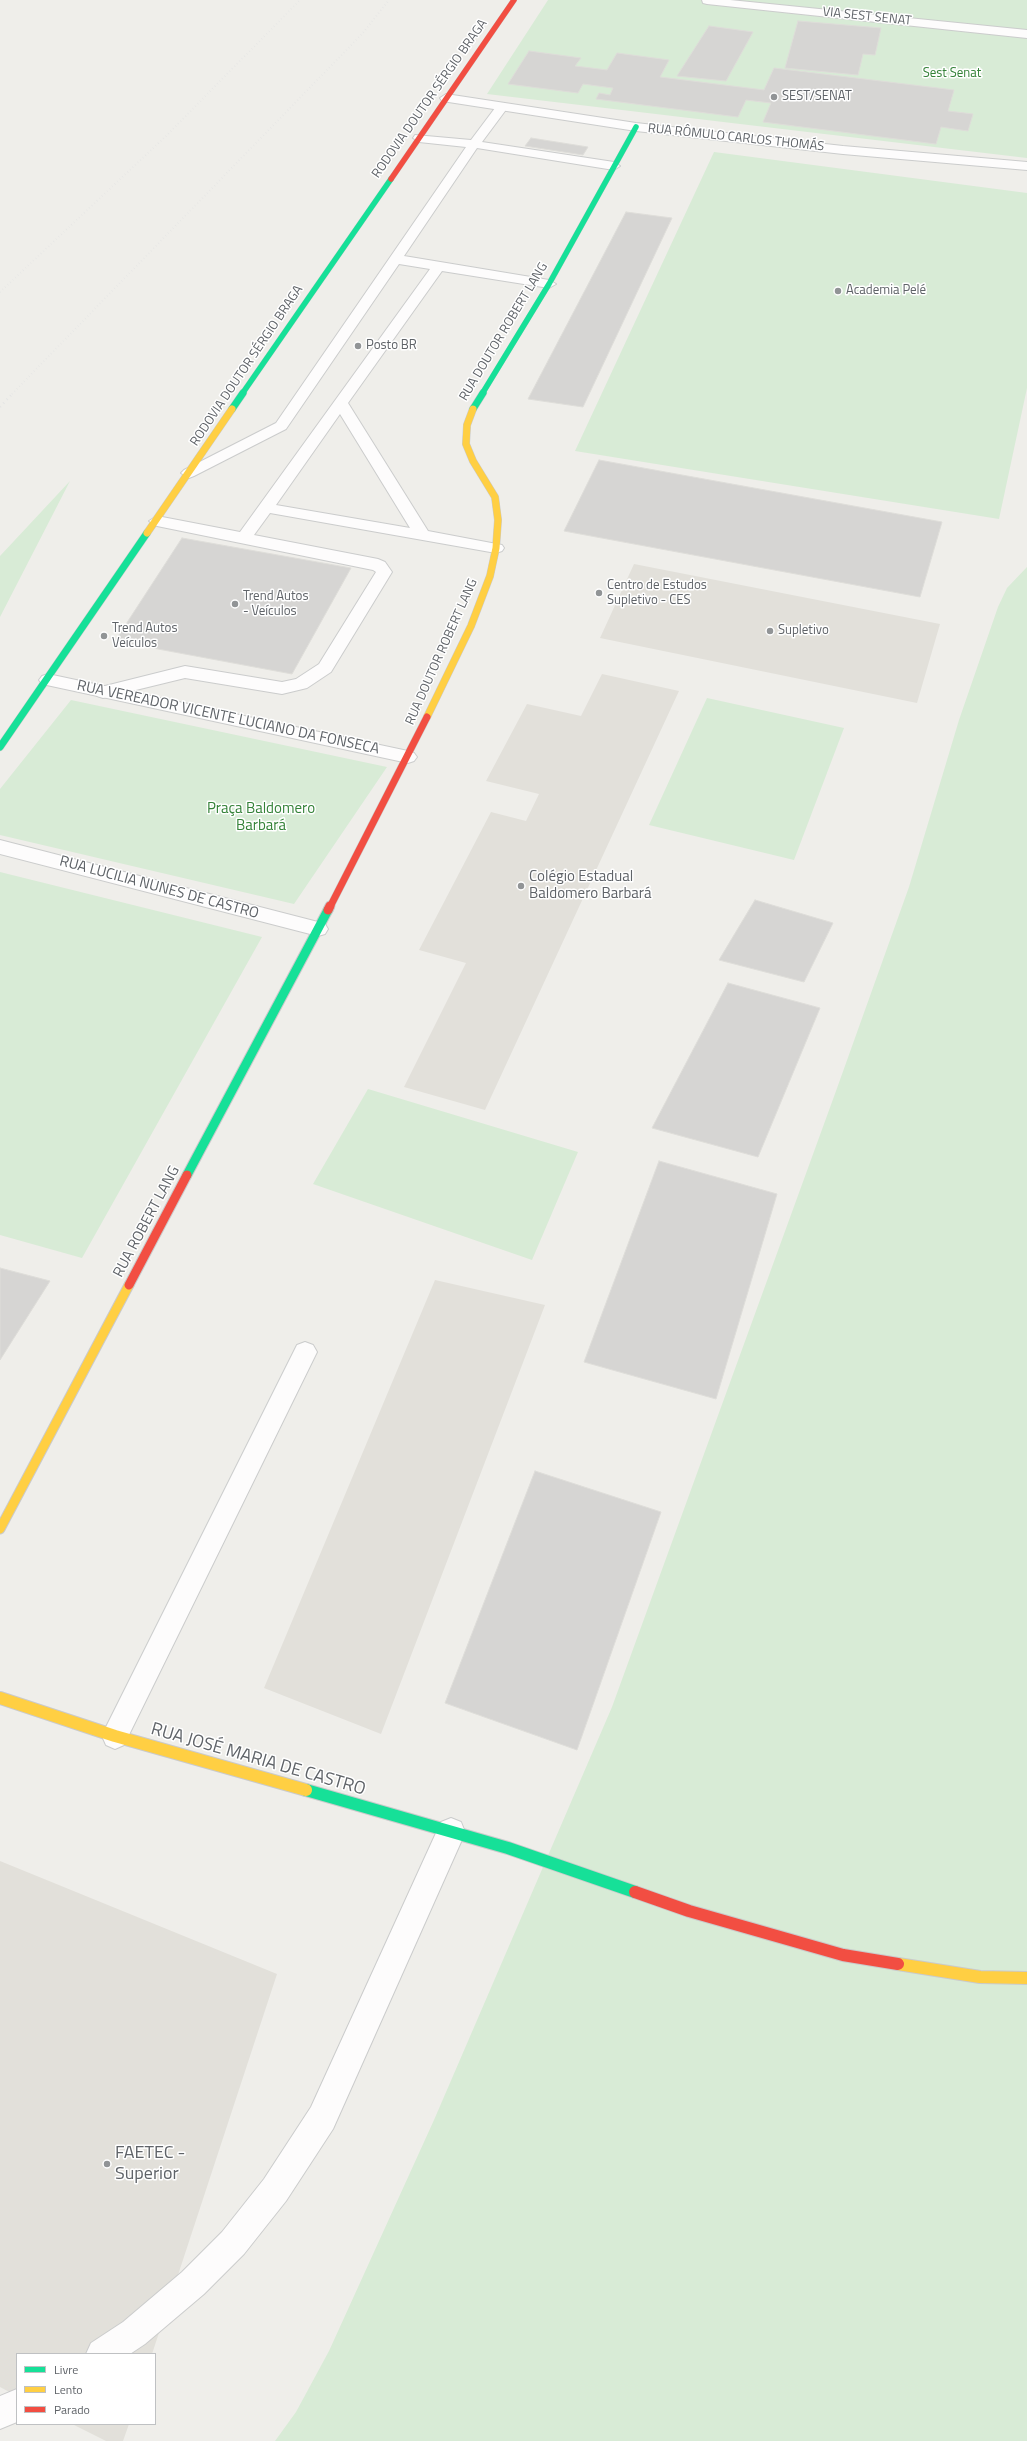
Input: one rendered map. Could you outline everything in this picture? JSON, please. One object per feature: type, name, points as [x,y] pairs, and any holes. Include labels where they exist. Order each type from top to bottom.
[{"type":"street","name":"RODOVIA DOUTOR SÉRGIO BRAGA","points":[[0,747],[48,680],[514,0]]},
{"type":"street","name":"VIA SEST SENAT","points":[[707,1],[1027,34]]},
{"type":"street","name":"RUA RÔMULO CARLOS THOMÁS","points":[[446,98],[636,127],[843,150],[1027,166]]},
{"type":"street","points":[[190,473],[281,426],[474,144],[502,107]]},
{"type":"street","name":"RUA DOUTOR ROBERT LANG","points":[[318,929],[408,757],[470,626],[490,576],[496,548],[498,520],[495,497],[473,461],[466,444],[467,425],[473,408],[549,284],[636,127]]},
{"type":"street","points":[[419,138],[474,144],[614,166]]},
{"type":"street","points":[[395,259],[549,284]]},
{"type":"street","points":[[244,538],[439,266]]},
{"type":"street","points":[[341,403],[422,535]]},
{"type":"street","points":[[266,508],[496,548]]},
{"type":"street","points":[[103,692],[191,672],[289,688],[307,681],[325,668],[382,576],[383,568],[372,563],[157,521]]},
{"type":"street","name":"RUA VEREADOR VICENTE LUCIANO DA FONSECA","points":[[48,680],[408,757]]},
{"type":"street","name":"RUA LUCILIA NUNES DE CASTRO","points":[[0,846],[318,929]]},
{"type":"street","name":"RUA ROBERT LANG","points":[[0,1529],[318,929]]},
{"type":"street","points":[[115,1736],[305,1352]]},
{"type":"street","name":"RUA JOSÉ MARIA DE CASTRO","points":[[0,1698],[115,1736],[508,1848],[689,1911],[843,1955],[980,1977],[1027,1978]]},
{"type":"street","points":[[104,2353],[134,2333],[193,2283],[233,2243],[275,2190],[322,2118],[451,1832]]},
{"type":"street","points":[[0,2413],[16,2405]]},
{"type":"shaded area","name":"Supletivo","points":[[634,564],[940,624],[917,703],[600,638]]},
{"type":"shaded area","name":"Colégio Estadual Baldomero Barbará","points":[[602,674],[679,691],[485,1110],[404,1087],[466,963],[419,950],[491,812],[526,821],[539,794],[486,781],[527,704],[581,716]]},
{"type":"shaded area","points":[[435,1280],[545,1305],[381,1734],[264,1688]]},
{"type":"shaded area","name":"FAETEC - Superior","points":[[0,1861],[277,1974],[152,2353],[16,2353],[16,2395],[0,2387]]},
{"type":"shaded area","points":[[74,2425],[129,2425],[123,2441],[106,2441]]},
{"type":"green space","name":"Sest Senat","points":[[548,0],[1027,0],[1027,158],[487,94]]},
{"type":"green space","name":"Academia Pelé","points":[[714,152],[1027,193],[1027,388],[999,519],[575,451]]},
{"type":"green space","points":[[70,481],[0,617],[0,556]]},
{"type":"green space","points":[[1027,567],[1027,2441],[275,2441],[296,2412],[329,2351],[434,2120],[612,1707],[909,887],[959,720],[998,607],[1007,588]]},
{"type":"green space","points":[[707,698],[844,728],[794,860],[649,825]]},
{"type":"green space","name":"Praça Baldomero Barbará","points":[[71,700],[387,767],[294,904],[0,835],[0,789]]},
{"type":"green space","points":[[0,872],[262,937],[82,1258],[0,1235]]},
{"type":"green space","points":[[368,1089],[578,1152],[532,1260],[313,1184]]},
{"type":"building","points":[[798,21],[881,28],[875,55],[863,54],[858,75],[785,68]]},
{"type":"building","points":[[709,26],[753,32],[726,81],[677,76]]},
{"type":"building","name":"SEST/SENAT","points":[[529,51],[581,58],[575,66],[607,70],[617,53],[669,60],[660,77],[764,90],[774,68],[954,90],[948,111],[973,114],[968,131],[941,127],[936,144],[763,122],[771,103],[746,100],[738,117],[596,99],[599,93],[610,95],[613,88],[583,84],[578,93],[508,84]]},
{"type":"building","points":[[531,138],[588,147],[583,155],[525,146]]},
{"type":"building","points":[[626,212],[672,218],[583,407],[528,399]]},
{"type":"building","points":[[599,460],[942,522],[920,597],[564,531]]},
{"type":"building","name":"Trend Autos - Veículos","points":[[182,538],[351,568],[292,674],[115,641]]},
{"type":"building","points":[[755,900],[833,923],[804,982],[719,960]]},
{"type":"building","points":[[728,983],[820,1008],[758,1157],[652,1128]]},
{"type":"building","points":[[659,1161],[777,1194],[716,1399],[584,1362]]},
{"type":"building","points":[[0,1268],[50,1281],[0,1360]]},
{"type":"building","points":[[535,1471],[661,1512],[577,1750],[445,1703]]},
{"type":"railway","points":[[0,292],[165,137],[300,0]]},
{"type":"railway","points":[[12,394],[362,34],[389,0]]},
{"type":"railway","points":[[0,407],[13,393]]},
{"type":"traffic: fast","points":[[473,409],[549,284],[636,127]]},
{"type":"traffic: fast","points":[[232,409],[391,179]]},
{"type":"traffic: fast","points":[[0,747],[147,533]]},
{"type":"traffic: fast","points":[[187,1175],[328,910]]},
{"type":"traffic: fast","points":[[306,1790],[508,1848],[635,1892]]},
{"type":"traffic: slow","points":[[147,533],[232,409]]},
{"type":"traffic: slow","points":[[427,717],[471,626],[490,576],[496,548],[498,520],[495,497],[473,461],[466,444],[467,425],[473,409]]},
{"type":"traffic: slow","points":[[0,1529],[129,1285]]},
{"type":"traffic: slow","points":[[0,1698],[115,1736],[306,1790]]},
{"type":"traffic: slow","points":[[898,1964],[980,1977],[1027,1978]]},
{"type":"traffic: jam","points":[[391,179],[514,0]]},
{"type":"traffic: jam","points":[[328,910],[427,717]]},
{"type":"traffic: jam","points":[[129,1285],[187,1175]]},
{"type":"traffic: jam","points":[[635,1892],[689,1911],[843,1955],[898,1964]]},
{"type":"place","name":"SEST/SENAT","points":[[774,97]]},
{"type":"place","name":"Academia Pelé","points":[[838,291]]},
{"type":"place","name":"Posto BR","points":[[358,346]]},
{"type":"place","name":"Centro de Estudos Supletivo - CES","points":[[599,593]]},
{"type":"place","name":"Trend Autos - Veículos","points":[[235,604]]},
{"type":"place","name":"Supletivo","points":[[770,631]]},
{"type":"place","name":"Trend Autos Veículos","points":[[104,636]]},
{"type":"place","name":"Colégio Estadual Baldomero Barbará","points":[[521,886]]},
{"type":"place","name":"FAETEC - Superior","points":[[107,2164]]}]
